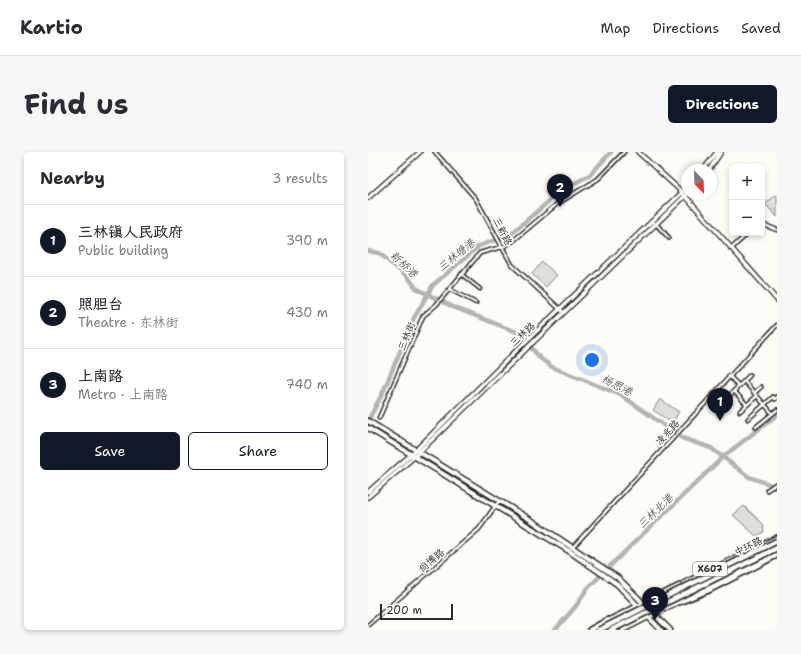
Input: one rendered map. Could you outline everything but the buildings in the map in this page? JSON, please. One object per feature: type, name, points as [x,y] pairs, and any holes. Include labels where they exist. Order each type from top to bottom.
[{"type":"highway","points":[[687,582],[777,537]]},
{"type":"highway","name":"中环路","points":[[597,630],[777,541]]},
{"type":"highway","name":"中环路","points":[[611,630],[777,548]]},
{"type":"highway","points":[[679,602],[709,590],[777,555]]},
{"type":"highway","points":[[590,630],[608,620]]},
{"type":"main road","points":[[368,198],[420,152]]},
{"type":"main road","points":[[638,152],[681,190]]},
{"type":"main road","points":[[708,164],[717,152]]},
{"type":"main road","points":[[712,164],[721,152]]},
{"type":"main road","name":"三林路","points":[[368,497],[681,198]]},
{"type":"main road","name":"三林路","points":[[562,311],[681,198]]},
{"type":"main road","points":[[690,200],[731,249],[777,300]]},
{"type":"main road","points":[[368,421],[416,452],[499,501],[603,568],[644,603],[670,630]]},
{"type":"main road","points":[[368,428],[569,551],[618,584],[661,630]]},
{"type":"main road","name":"三林路","points":[[368,492],[412,456]]},
{"type":"main road","name":"X607","points":[[585,630],[644,603],[777,537]]},
{"type":"main road","name":"X607","points":[[623,630],[777,552]]},
{"type":"main road","points":[[679,602],[700,596],[777,555]]},
{"type":"main road","points":[[597,630],[639,605]]},
{"type":"main road","points":[[628,630],[640,622]]},
{"type":"street","name":"三新路","points":[[435,152],[472,193],[512,265],[562,311]]},
{"type":"street","name":"三林街","points":[[379,418],[423,316],[450,289],[460,274],[481,252],[501,246],[516,239],[557,204],[591,184],[624,152]]},
{"type":"street","points":[[655,223],[669,238]]},
{"type":"street","points":[[765,225],[777,230]]},
{"type":"street","points":[[731,249],[745,236]]},
{"type":"street","points":[[460,274],[480,288]]},
{"type":"street","points":[[450,289],[476,303]]},
{"type":"street","name":"凌兆路","points":[[569,551],[777,324]]},
{"type":"street","points":[[728,397],[750,375]]},
{"type":"street","points":[[729,376],[739,386]]},
{"type":"street","points":[[744,381],[772,414]]},
{"type":"street","points":[[754,392],[761,387]]},
{"type":"street","points":[[734,391],[747,405]]},
{"type":"street","points":[[740,411],[757,396]]},
{"type":"street","points":[[748,419],[772,397],[775,399],[777,397]]},
{"type":"street","points":[[756,427],[777,410]]},
{"type":"street","points":[[767,490],[776,484]]},
{"type":"street","name":"尚博路","points":[[368,626],[479,530],[499,501]]},
{"type":"green space","points":[[776,195],[777,196],[777,217],[765,204]]},
{"type":"green space","points":[[542,262],[557,275],[546,287],[532,274]]},
{"type":"green space","points":[[660,399],[679,412],[672,423],[653,410]]},
{"type":"green space","points":[[744,506],[763,524],[764,532],[756,536],[733,515]]},
{"type":"waterway","name":"三林塘港","points":[[368,421],[383,392],[414,318],[433,285],[479,246],[511,234],[562,190],[590,175],[611,152]]},
{"type":"waterway","name":"杨思港","points":[[368,251],[379,253],[408,277],[416,288],[427,294],[453,307],[519,333],[540,358],[552,367],[621,395],[682,438],[711,448],[749,477],[777,487]]},
{"type":"waterway","name":"三林北港","points":[[555,630],[576,606],[587,589],[614,562],[724,456],[777,415]]},
{"type":"place","name":"照胆台","points":[[560,207]]},
{"type":"place","name":"三林镇人民政府","points":[[720,421]]},
{"type":"place","name":"上南路","points":[[655,620]]},
{"type":"water label","name":"新桥港","points":[[404,264]]}]
